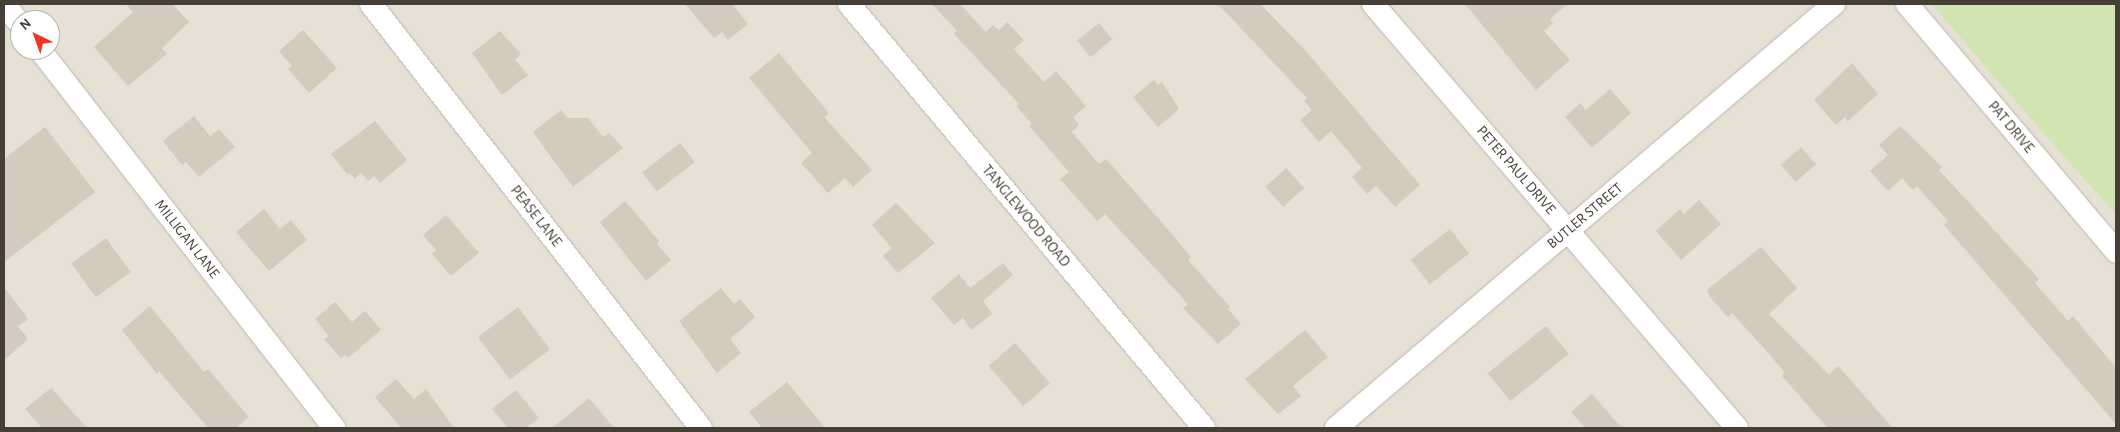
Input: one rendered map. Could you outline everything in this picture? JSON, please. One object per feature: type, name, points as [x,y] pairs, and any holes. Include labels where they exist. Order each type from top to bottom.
[{"type":"street","name":"PEASE LANE","points":[[371,4],[701,428]]},
{"type":"street","name":"TANGLEWOOD ROAD","points":[[849,4],[1204,428]]},
{"type":"street","name":"PETER PAUL DRIVE","points":[[1373,4],[1737,428]]},
{"type":"street","name":"BUTLER STREET","points":[[1336,428],[1834,4]]},
{"type":"street","name":"PAT DRIVE","points":[[1907,4],[2116,250]]},
{"type":"street","name":"MILLIGAN LANE","points":[[48,60],[334,428]]},
{"type":"shaded area","points":[[4,4],[1955,4],[2116,192],[2116,428],[4,428]]},
{"type":"green space","points":[[1932,4],[2116,4],[2116,215],[1996,79]]},
{"type":"building","points":[[126,4],[172,4],[189,22],[162,48],[167,54],[128,86],[94,47],[133,12]]},
{"type":"building","points":[[685,4],[732,4],[748,24],[728,40],[722,32],[714,38]]},
{"type":"building","points":[[932,4],[960,4],[986,32],[993,25],[999,30],[1007,22],[1024,40],[1014,49],[1044,82],[1056,71],[1086,106],[1073,117],[1079,125],[1072,132],[1099,164],[1106,159],[1165,226],[1191,257],[1188,260],[1230,307],[1228,309],[1241,324],[1218,344],[1183,308],[1188,304],[1105,214],[1097,221],[1060,179],[1069,172],[1029,126],[1032,124],[1016,106],[1019,104],[954,34],[957,31]]},
{"type":"building","points":[[1218,4],[1260,4],[1305,50],[1420,185],[1395,207],[1376,186],[1367,194],[1352,177],[1362,168],[1331,131],[1319,142],[1300,120],[1312,110],[1304,101],[1307,98]]},
{"type":"building","points":[[1465,4],[1567,4],[1550,19],[1553,23],[1544,31],[1570,60],[1536,90]]},
{"type":"building","points":[[1099,23],[1112,39],[1090,57],[1077,41]]},
{"type":"building","points":[[303,30],[337,68],[309,93],[288,69],[292,66],[279,51]]},
{"type":"building","points":[[500,31],[521,54],[515,60],[528,75],[502,95],[472,53]]},
{"type":"building","points":[[779,53],[829,113],[824,117],[872,170],[853,187],[845,178],[828,193],[801,163],[812,153],[749,78]]},
{"type":"building","points":[[1852,63],[1878,94],[1848,121],[1845,117],[1836,125],[1814,100]]},
{"type":"building","points":[[1154,80],[1158,85],[1162,82],[1179,109],[1158,127],[1133,97]]},
{"type":"building","points":[[1610,89],[1631,113],[1592,148],[1565,117],[1580,103],[1586,110]]},
{"type":"building","points":[[561,110],[568,118],[588,118],[603,137],[609,133],[623,148],[573,187],[533,132]]},
{"type":"building","points":[[194,116],[210,136],[219,129],[235,147],[199,177],[186,162],[182,165],[163,141]]},
{"type":"building","points":[[375,121],[407,160],[380,183],[374,176],[368,181],[361,173],[355,179],[350,173],[348,175],[331,154]]},
{"type":"building","points":[[1900,126],[1942,167],[1939,170],[2039,279],[2035,283],[2068,321],[2073,316],[2116,368],[2116,424],[1944,225],[1948,221],[1917,186],[1913,190],[1902,178],[1888,191],[1870,171],[1888,155],[1879,145]]},
{"type":"building","points":[[45,127],[95,192],[4,262],[4,159]]},
{"type":"building","points":[[680,143],[695,162],[657,191],[642,173]]},
{"type":"building","points":[[1801,147],[1816,164],[1796,182],[1781,165]]},
{"type":"building","points":[[1286,168],[1304,188],[1283,207],[1265,187]]},
{"type":"building","points":[[1699,200],[1721,224],[1681,260],[1656,231],[1680,209],[1684,214]]},
{"type":"building","points":[[625,201],[659,241],[657,244],[671,260],[646,281],[600,222]]},
{"type":"building","points":[[896,203],[935,243],[898,273],[883,256],[892,248],[872,225]]},
{"type":"building","points":[[264,209],[280,229],[291,220],[307,240],[269,271],[236,232]]},
{"type":"building","points":[[446,215],[479,253],[451,276],[432,254],[436,250],[423,235]]},
{"type":"building","points":[[1450,229],[1469,253],[1430,284],[1411,260]]},
{"type":"building","points":[[106,238],[131,272],[96,297],[71,263]]},
{"type":"building","points":[[1761,247],[1797,288],[1769,314],[1829,375],[1838,366],[1893,428],[1828,428],[1782,376],[1785,373],[1770,355],[1732,313],[1728,317],[1710,297],[1707,290]]},
{"type":"building","points":[[1003,263],[1013,275],[983,301],[992,314],[971,330],[963,318],[954,325],[931,298],[959,274],[970,288]]},
{"type":"building","points":[[4,287],[28,319],[18,326],[28,339],[4,360]]},
{"type":"building","points":[[721,288],[734,304],[740,299],[755,317],[730,339],[741,353],[717,373],[679,321]]},
{"type":"building","points":[[335,302],[352,322],[365,311],[381,330],[348,358],[345,355],[341,358],[324,339],[329,336],[315,319]]},
{"type":"building","points":[[150,306],[204,372],[208,369],[249,417],[236,428],[208,428],[159,371],[157,374],[122,330]]},
{"type":"building","points":[[518,307],[550,349],[510,379],[478,337]]},
{"type":"building","points":[[1546,326],[1569,354],[1510,401],[1488,373]]},
{"type":"building","points":[[1305,330],[1328,357],[1293,386],[1301,396],[1278,414],[1245,379]]},
{"type":"building","points":[[1015,343],[1050,383],[1023,406],[989,366]]},
{"type":"building","points":[[396,379],[414,399],[426,389],[454,428],[401,428],[375,397]]},
{"type":"building","points":[[787,382],[825,428],[762,428],[749,412]]},
{"type":"building","points":[[51,388],[87,428],[42,428],[25,409]]},
{"type":"building","points":[[516,390],[539,418],[526,428],[508,428],[492,409]]},
{"type":"building","points":[[1592,394],[1622,428],[1585,428],[1571,412]]},
{"type":"building","points":[[589,398],[614,428],[552,428]]}]
